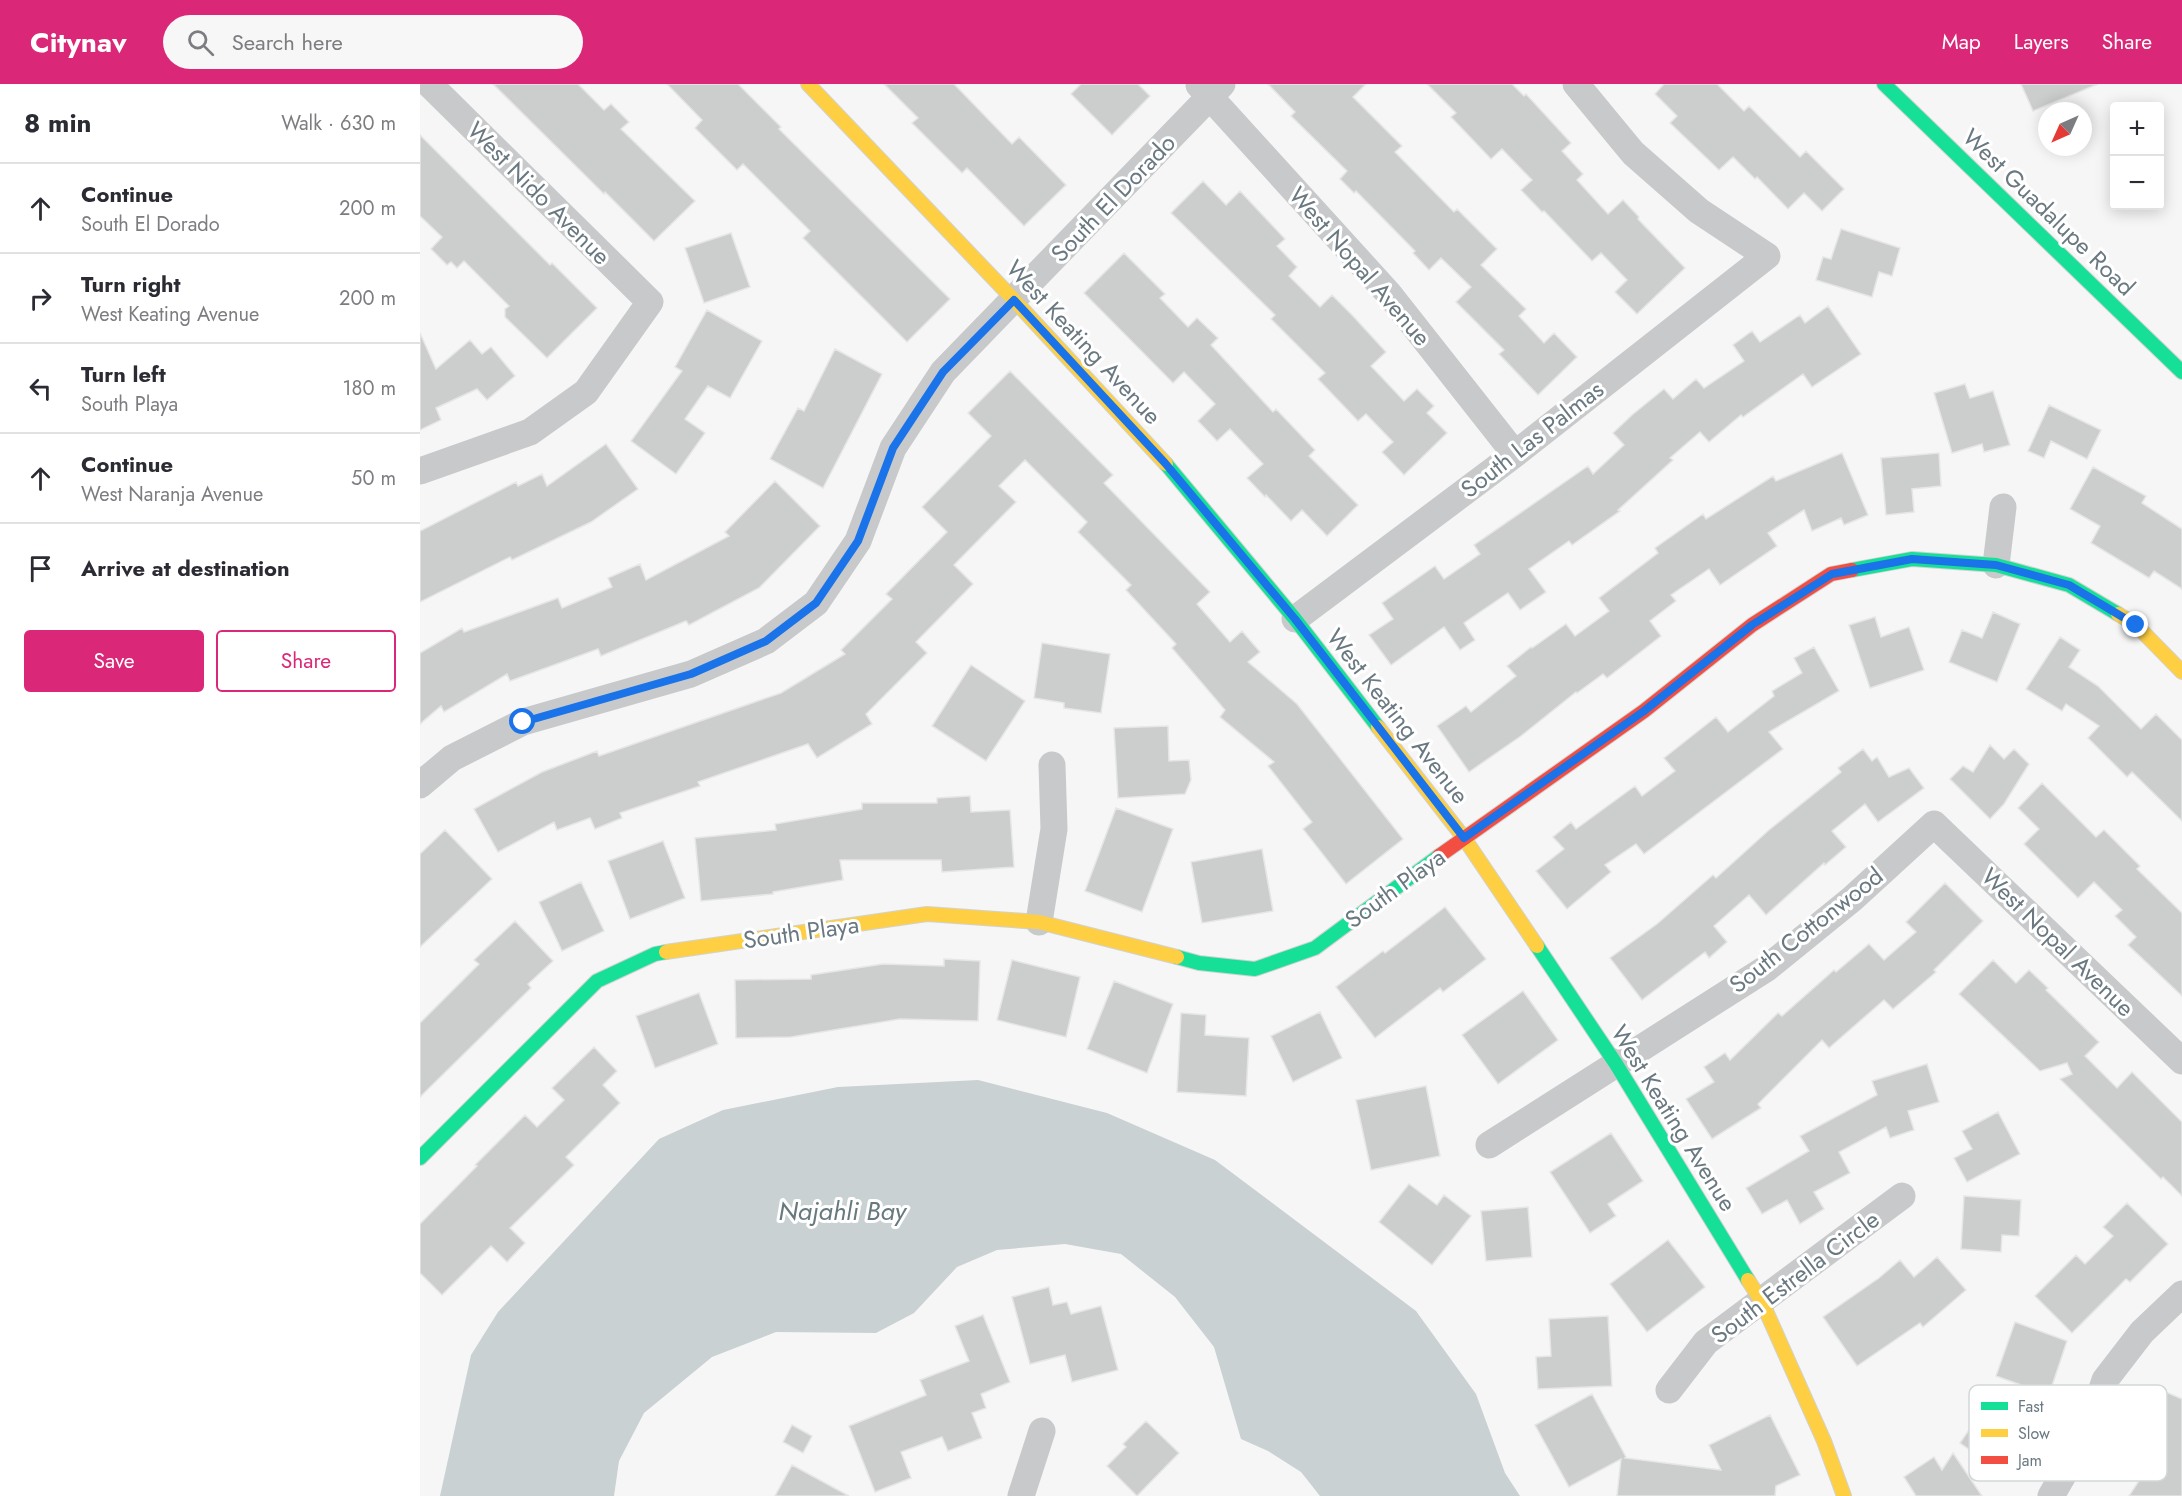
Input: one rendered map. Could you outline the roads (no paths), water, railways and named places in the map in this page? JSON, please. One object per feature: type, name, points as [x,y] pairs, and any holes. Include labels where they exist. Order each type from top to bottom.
[{"type":"street","name":"West Nido Avenue","points":[[420,471],[530,432],[586,392],[650,302],[429,84]]},
{"type":"street","name":"West Keating Avenue","points":[[808,84],[1014,300],[1165,463],[1295,619],[1464,838],[1616,1064],[1762,1302],[1824,1441],[1844,1496]]},
{"type":"street","name":"South Las Palmas","points":[[1295,619],[1515,454],[1767,256],[1699,211],[1634,153],[1576,84]]},
{"type":"street","name":"West Guadalupe Road","points":[[1884,84],[2182,372]]},
{"type":"street","name":"South El Dorado","points":[[420,785],[452,758],[523,722],[691,674],[766,641],[816,603],[858,541],[893,448],[943,372],[1014,300],[1211,88]]},
{"type":"street","name":"West Nopal Avenue","points":[[1211,88],[1389,294],[1515,454]]},
{"type":"street","points":[[1996,565],[2003,507]]},
{"type":"street","name":"South Playa","points":[[420,1158],[597,981],[655,954],[927,914],[1039,922],[1199,963],[1254,980],[1315,948],[1464,838],[1644,711],[1752,625],[1832,574],[1912,559],[1996,565],[2069,585],[2136,625],[2182,672]]},
{"type":"street","points":[[1039,922],[1054,829],[1052,765]]},
{"type":"street","name":"West Nopal Avenue","points":[[1934,824],[2182,1061]]},
{"type":"street","name":"South Cottonwood","points":[[1489,1145],[1767,968],[1852,899],[1934,824]]},
{"type":"street","name":"South Estrella Circle","points":[[1669,1390],[1706,1342],[1902,1196]]},
{"type":"street","points":[[2103,1385],[2142,1332],[2182,1294]]},
{"type":"street","points":[[1021,1496],[1042,1431]]},
{"type":"street","points":[[2051,1496],[2060,1481]]},
{"type":"water","name":"Najahli Bay","points":[[978,1080],[1107,1113],[1215,1160],[1416,1311],[1476,1394],[1505,1473],[1520,1496],[1320,1496],[1301,1472],[1268,1451],[1241,1439],[1214,1347],[1175,1297],[1121,1254],[1065,1244],[997,1250],[957,1267],[914,1313],[876,1333],[776,1332],[712,1357],[644,1413],[619,1461],[614,1496],[440,1496],[471,1355],[498,1312],[659,1139],[723,1110],[838,1087]]}]
